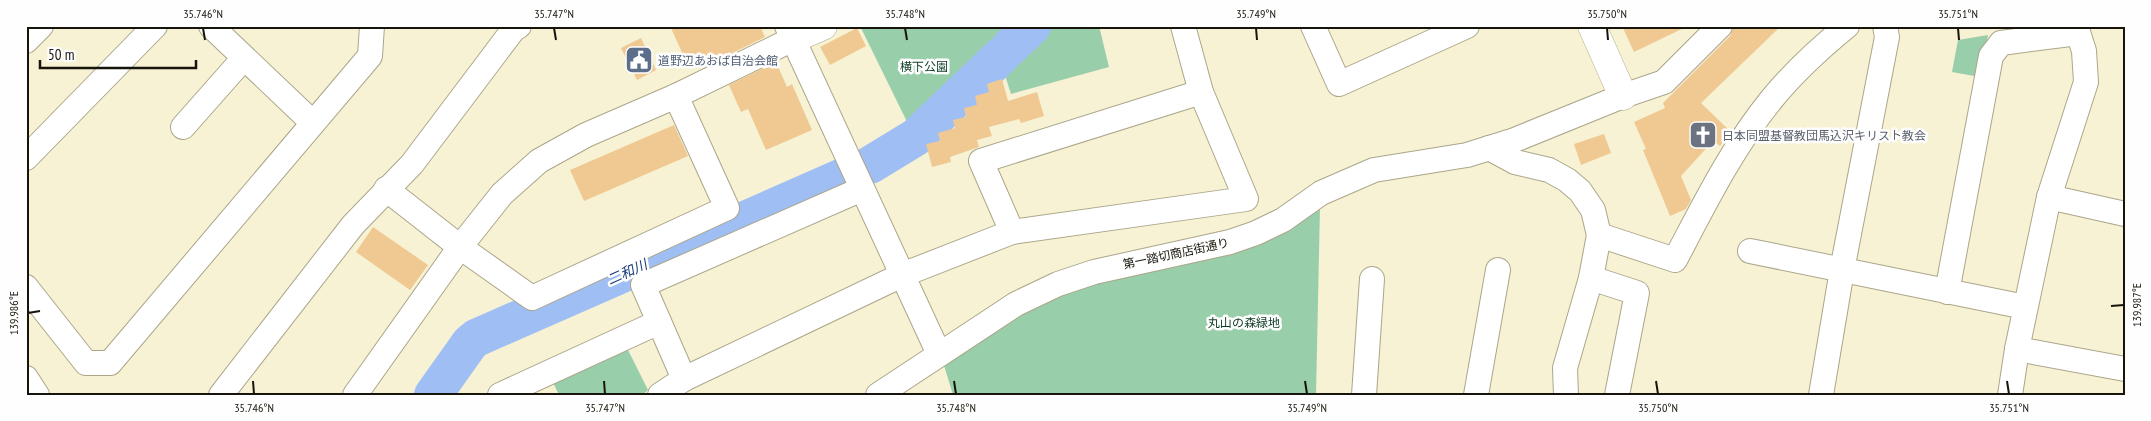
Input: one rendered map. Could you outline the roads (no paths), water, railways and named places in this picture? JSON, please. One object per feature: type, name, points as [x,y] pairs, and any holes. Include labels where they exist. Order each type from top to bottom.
[{"type":"street","points":[[26,41],[40,26]]},
{"type":"street","points":[[26,158],[155,26]]},
{"type":"street","points":[[210,26],[312,123]]},
{"type":"street","points":[[26,287],[86,363],[110,363],[370,56],[372,26]]},
{"type":"street","points":[[355,395],[460,247],[502,194],[539,161],[586,135],[676,96],[790,33],[823,26]]},
{"type":"street","points":[[660,395],[684,379],[902,275],[1012,232],[1246,199],[1201,92],[1183,26]]},
{"type":"street","points":[[1313,26],[1339,84],[1467,26]]},
{"type":"street","points":[[1592,26],[1623,96]]},
{"type":"street","name":"第一踏切商店街通り","points":[[878,395],[1016,304],[1058,284],[1094,272],[1230,242],[1256,233],[1283,220],[1321,193],[1374,170],[1467,155],[1512,141],[1623,96],[1664,82],[1720,26]]},
{"type":"street","points":[[1599,236],[1675,260],[1713,187],[1743,139],[1771,100],[1824,45],[1847,26]]},
{"type":"street","points":[[1821,395],[1842,270],[1887,36],[1886,26]]},
{"type":"street","points":[[221,395],[353,225],[412,164],[514,28]]},
{"type":"street","points":[[1947,292],[1992,56],[2001,43],[2077,30],[2084,51],[2086,82],[2050,197],[2025,308],[2010,395]]},
{"type":"street","points":[[790,33],[939,354]]},
{"type":"street","points":[[183,127],[244,58]]},
{"type":"street","points":[[1012,232],[981,161],[1201,92]]},
{"type":"street","points":[[386,189],[460,247],[532,298],[727,208],[676,96]]},
{"type":"street","points":[[1489,148],[1515,162],[1549,170],[1567,180],[1580,191],[1593,210],[1599,236],[1591,278],[1565,368],[1566,395]]},
{"type":"street","points":[[684,379],[643,285],[857,177]]},
{"type":"street","points":[[2050,197],[2125,214]]},
{"type":"street","points":[[1750,251],[2025,308]]},
{"type":"street","points":[[1476,395],[1498,270]]},
{"type":"street","points":[[1591,278],[1637,292],[1617,395]]},
{"type":"street","points":[[1364,395],[1372,279]]},
{"type":"street","points":[[500,395],[659,322]]},
{"type":"street","points":[[2017,349],[2125,369]]},
{"type":"street","points":[[26,378],[37,395]]},
{"type":"waterway","name":"二和川","points":[[1010,47],[1032,26]]},
{"type":"waterway","name":"二和川","points":[[870,165],[916,137],[1002,55]]},
{"type":"waterway","name":"二和川","points":[[433,395],[470,343],[476,338],[843,177]]},
{"type":"place","name":"道野辺あおば自治会館","points":[[639,60]]},
{"type":"place","name":"日本同盟基督教団馬込沢キリスト教会","points":[[1703,135]]},
{"type":"park label","name":"横下公園","points":[[924,66]]},
{"type":"park label","name":"丸山の森緑地","points":[[1244,322]]}]
